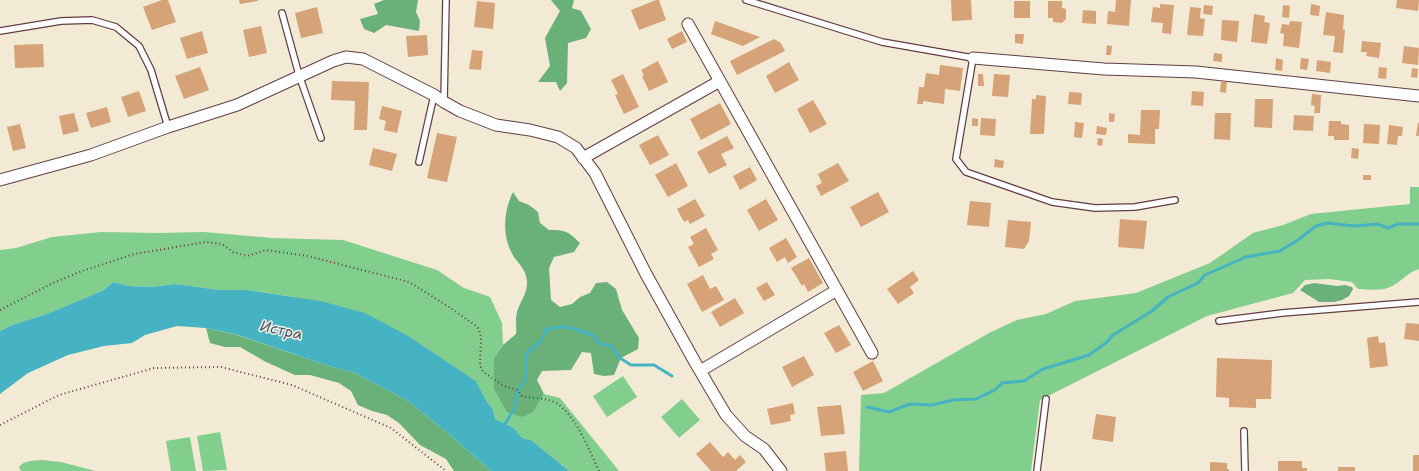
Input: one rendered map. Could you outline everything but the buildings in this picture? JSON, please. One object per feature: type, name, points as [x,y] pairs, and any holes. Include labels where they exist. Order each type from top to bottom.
[{"type":"street","points":[[688,24],[872,353]]},
{"type":"street","points":[[0,180],[91,155],[168,127],[237,105],[333,60],[346,57],[363,59],[434,95],[460,111],[496,125],[530,130],[558,137],[576,148],[595,173],[646,274],[726,415],[745,436],[764,449],[781,471]]},
{"type":"street","points":[[973,58],[1104,69],[1196,72],[1419,96]]},
{"type":"street","points":[[583,158],[720,81]]},
{"type":"street","points":[[700,370],[837,290]]},
{"type":"lane","points":[[444,102],[446,0]]},
{"type":"lane","points":[[746,0],[882,42],[973,58],[956,159],[966,172],[1052,202],[1095,208],[1135,207],[1175,200]]},
{"type":"lane","points":[[282,13],[299,75],[321,138]]},
{"type":"lane","points":[[0,31],[61,22],[92,20],[116,27],[139,46],[151,70],[168,127]]},
{"type":"lane","points":[[419,162],[434,95]]},
{"type":"lane","points":[[1219,321],[1282,313],[1419,302]]},
{"type":"lane","points":[[1037,471],[1046,399]]},
{"type":"lane","points":[[1244,431],[1245,471]]},
{"type":"path","points":[[0,310],[53,283],[82,271],[134,254],[206,242],[222,244],[233,252],[247,256],[266,250],[308,256],[409,282],[452,309],[479,329],[481,337],[480,365],[483,372],[504,386],[518,390],[522,396],[531,399],[542,398],[556,403],[569,415],[587,444],[598,471]]},
{"type":"path","points":[[0,425],[59,395],[154,368],[221,367],[292,385],[391,428],[446,471]]},
{"type":"green space","points":[[384,0],[418,0],[416,12],[420,21],[419,31],[386,25],[374,33],[364,29],[360,19],[378,14],[374,4]]},
{"type":"green space","points":[[551,0],[574,0],[572,8],[581,11],[591,29],[586,38],[568,43],[567,83],[560,91],[556,82],[538,82],[550,66],[545,38],[560,11]]},
{"type":"green space","points":[[1410,187],[1419,187],[1419,269],[1392,286],[1380,290],[1358,289],[1352,282],[1329,279],[1305,280],[1293,293],[1207,316],[1040,400],[1031,471],[859,471],[861,395],[884,393],[989,333],[1017,320],[1046,314],[1075,301],[1136,293],[1210,263],[1253,233],[1283,225],[1311,214],[1410,204]]},
{"type":"green space","points":[[513,192],[519,201],[529,205],[538,212],[540,223],[549,230],[566,232],[580,243],[574,252],[554,257],[549,268],[551,300],[560,307],[572,304],[580,297],[590,293],[596,283],[607,282],[616,289],[622,310],[639,338],[638,349],[621,358],[614,375],[604,376],[594,374],[591,353],[582,352],[571,370],[542,371],[537,380],[544,394],[533,412],[522,417],[507,412],[494,389],[494,358],[503,345],[516,334],[517,312],[527,285],[525,274],[510,250],[507,242],[505,225],[506,216],[507,208]]},
{"type":"green space","points":[[101,232],[204,232],[272,238],[343,240],[437,270],[464,288],[490,297],[502,323],[503,345],[494,358],[533,412],[544,394],[560,398],[619,471],[569,471],[531,440],[522,438],[514,428],[495,419],[493,409],[487,402],[476,381],[410,337],[294,297],[247,290],[220,290],[175,284],[151,287],[129,286],[113,282],[104,290],[47,314],[12,325],[0,331],[0,250],[16,248],[52,237]]},
{"type":"green space","points":[[1314,283],[1337,286],[1345,285],[1352,287],[1353,289],[1349,296],[1342,300],[1334,302],[1319,302],[1300,290],[1305,285]]},
{"type":"green space","points":[[206,328],[234,334],[326,365],[355,373],[408,401],[449,434],[491,471],[454,471],[446,459],[420,445],[399,423],[387,415],[358,405],[351,391],[339,383],[310,375],[295,375],[266,362],[240,347],[225,347],[210,343]]},
{"type":"green space","points":[[623,376],[637,397],[607,417],[593,396]]},
{"type":"green space","points":[[682,399],[700,420],[679,438],[661,417]]},
{"type":"green space","points":[[220,432],[227,470],[203,471],[197,436]]},
{"type":"green space","points":[[190,437],[196,471],[171,471],[166,441]]},
{"type":"green space","points":[[42,460],[61,462],[95,471],[20,470],[19,467],[24,463]]},
{"type":"water","name":"Истра","points":[[113,282],[129,286],[151,287],[175,284],[220,290],[247,290],[320,301],[365,313],[410,337],[476,381],[487,402],[493,409],[495,419],[514,428],[522,438],[531,440],[569,471],[491,471],[449,434],[408,401],[355,373],[326,365],[235,334],[206,328],[177,326],[145,335],[132,343],[104,346],[68,355],[28,373],[0,394],[0,331],[12,325],[47,314],[104,290]]},
{"type":"waterway","points":[[867,407],[889,412],[910,404],[932,405],[953,400],[976,399],[995,390],[1002,383],[1024,381],[1043,369],[1089,355],[1106,343],[1113,335],[1152,311],[1168,297],[1198,283],[1205,275],[1246,257],[1280,251],[1298,240],[1316,226],[1327,223],[1355,226],[1377,224],[1388,228],[1398,224],[1419,224]]},
{"type":"waterway","points":[[506,428],[505,424],[514,409],[517,393],[526,379],[527,353],[540,342],[547,329],[561,327],[572,328],[593,335],[600,344],[611,345],[620,358],[631,365],[654,365],[672,376]]}]
